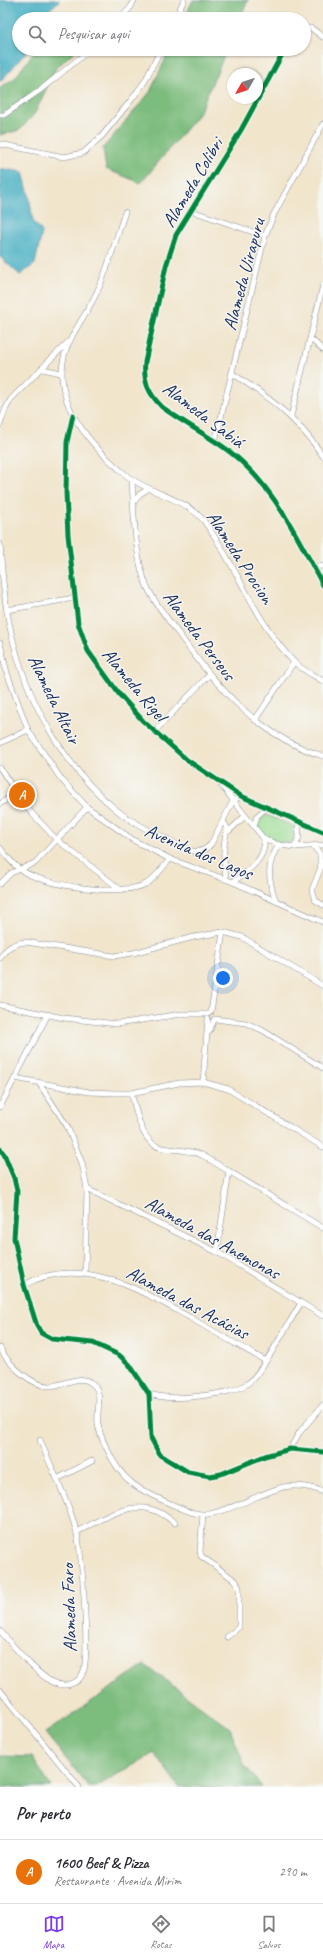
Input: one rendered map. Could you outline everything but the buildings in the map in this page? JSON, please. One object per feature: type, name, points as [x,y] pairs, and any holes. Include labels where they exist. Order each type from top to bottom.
[{"type":"street","points":[[126,12],[131,7],[134,0]]},
{"type":"street","points":[[178,12],[184,0]]},
{"type":"street","points":[[311,28],[323,37]]},
{"type":"street","points":[[0,115],[4,115],[39,91],[82,56]]},
{"type":"street","points":[[0,144],[64,157],[83,153],[102,136],[132,98],[145,81],[158,56]]},
{"type":"street","name":"Alameda Colibri","points":[[147,387],[144,376],[145,362],[166,266],[176,235],[241,130],[281,56]]},
{"type":"street","name":"Alameda Uirapuru","points":[[215,442],[233,374],[265,236],[278,207],[323,124]]},
{"type":"street","points":[[192,211],[265,236]]},
{"type":"street","name":"Alameda Procion","points":[[125,212],[98,290],[66,349],[60,373],[64,396],[79,424],[103,454],[132,480],[188,508],[203,520],[219,544],[275,639],[294,662],[323,681]]},
{"type":"street","points":[[291,416],[323,285]]},
{"type":"street","points":[[0,425],[5,410],[11,399],[72,337]]},
{"type":"street","points":[[311,338],[323,350]]},
{"type":"street","points":[[42,369],[48,369],[60,373]]},
{"type":"street","points":[[233,374],[264,394],[291,416],[312,439],[323,456]]},
{"type":"street","name":"Alameda Sabiá","points":[[147,387],[162,407],[215,442],[247,466],[274,500],[323,585]]},
{"type":"street","name":"Alameda Rigel","points":[[73,415],[67,442],[66,493],[68,535],[78,623],[88,651],[119,694],[154,732],[187,760],[219,783],[241,796],[323,832]]},
{"type":"street","name":"Alameda Perseus","points":[[132,480],[136,542],[140,564],[149,591],[209,675],[226,695],[254,720],[289,742],[309,752],[323,756]]},
{"type":"street","points":[[134,502],[140,494],[148,489]]},
{"type":"street","name":"Alameda Altair","points":[[0,544],[7,610],[14,644],[24,676],[50,733],[72,765],[100,796],[139,825],[185,848],[198,852],[207,849],[211,844],[233,801]]},
{"type":"street","points":[[313,567],[323,566]]},
{"type":"street","points":[[7,610],[74,598]]},
{"type":"street","name":"Avenida dos Lagos","points":[[0,643],[7,673],[28,730],[61,779],[87,807],[128,837],[170,860],[233,882],[323,922]]},
{"type":"street","points":[[254,720],[294,662]]},
{"type":"street","points":[[154,732],[209,675]]},
{"type":"street","points":[[0,744],[28,730]]},
{"type":"street","points":[[0,768],[32,814],[56,839],[121,890]]},
{"type":"street","points":[[219,783],[264,839],[279,845],[295,848],[323,845]]},
{"type":"street","points":[[0,804],[16,793]]},
{"type":"street","points":[[233,801],[241,796]]},
{"type":"street","points":[[0,884],[11,874],[35,863],[87,807]]},
{"type":"street","points":[[254,826],[257,816],[266,808]]},
{"type":"street","points":[[227,830],[230,831],[245,816]]},
{"type":"street","points":[[223,821],[227,830],[223,842],[226,880]]},
{"type":"street","points":[[295,848],[299,837],[298,822]]},
{"type":"street","points":[[233,882],[260,857],[265,848],[264,839]]},
{"type":"street","points":[[276,901],[270,888],[269,872],[270,861],[279,845]]},
{"type":"street","points":[[314,847],[321,857],[320,868]]},
{"type":"street","points":[[0,848],[20,870],[41,880],[94,889],[121,890],[147,883],[170,860]]},
{"type":"street","points":[[323,862],[312,890],[315,900],[323,905]]},
{"type":"street","points":[[0,958],[5,949],[19,943],[26,942],[114,956],[133,953],[194,937],[223,932],[242,938],[323,986]]},
{"type":"street","points":[[203,1082],[223,932]]},
{"type":"street","points":[[0,1005],[97,1022],[117,1024],[181,1014],[212,1016],[246,1023],[262,1030],[323,1068]]},
{"type":"street","points":[[0,1107],[48,1014]]},
{"type":"street","points":[[15,1078],[89,1092],[131,1093],[179,1083],[203,1082],[228,1089],[323,1147]]},
{"type":"street","points":[[39,1083],[67,1126],[82,1163],[87,1189],[85,1273]]},
{"type":"street","points":[[131,1093],[144,1132],[149,1141],[161,1148],[191,1151],[202,1155],[323,1228]]},
{"type":"street","points":[[0,1149],[11,1169],[17,1191],[14,1238],[24,1285],[37,1326],[41,1333],[58,1341],[93,1343],[119,1355],[136,1372],[148,1394],[151,1438],[160,1455],[188,1472],[210,1476],[221,1474],[265,1456],[290,1449],[323,1452]]},
{"type":"street","points":[[217,1252],[228,1172]]},
{"type":"street","name":"Alameda das Anemonas","points":[[87,1189],[217,1252],[323,1316]]},
{"type":"street","name":"Alameda das Acácias","points":[[24,1285],[46,1276],[85,1273],[128,1284],[266,1361]]},
{"type":"street","points":[[148,1394],[168,1398],[181,1398],[239,1388],[248,1383],[266,1361],[301,1303]]},
{"type":"street","points":[[0,1348],[15,1368],[44,1386],[57,1385],[82,1379],[90,1382],[98,1392],[97,1416],[101,1435],[115,1466],[121,1474],[147,1494],[185,1510],[203,1515],[217,1512],[283,1487],[306,1487],[323,1492]]},
{"type":"street","points":[[290,1449],[299,1433],[323,1405]]},
{"type":"street","name":"Alameda Faro","points":[[0,1631],[47,1679],[64,1685],[75,1682],[83,1673],[86,1657],[83,1587],[77,1532],[57,1479],[40,1440]]},
{"type":"street","points":[[57,1479],[92,1461]]},
{"type":"street","points":[[77,1532],[108,1516],[134,1509],[145,1508],[156,1511],[175,1523]]},
{"type":"street","points":[[203,1515],[200,1551],[201,1556],[229,1575],[236,1581],[239,1588],[239,1627],[227,1637]]},
{"type":"street","points":[[0,1690],[79,1787]]},
{"type":"green space","points":[[193,0],[248,0],[243,12],[187,12]]},
{"type":"green space","points":[[31,56],[69,56],[56,68],[35,113],[20,130],[0,135],[0,88],[15,78]]},
{"type":"green space","points":[[167,56],[224,56],[199,113],[141,183],[106,169],[103,148],[150,92]]},
{"type":"green space","points":[[267,815],[293,826],[296,832],[292,842],[287,843],[272,840],[256,827],[257,822]]},
{"type":"green space","points":[[145,1665],[230,1728],[244,1764],[262,1787],[179,1787],[154,1753],[96,1787],[89,1787],[45,1733]]},
{"type":"green space","points":[[0,1756],[32,1757],[51,1787],[0,1787]]},
{"type":"water","points":[[0,0],[60,0],[48,12],[12,12],[12,56],[23,56],[0,82]]},
{"type":"water","points":[[0,169],[23,172],[29,195],[33,221],[42,232],[35,264],[20,275],[0,257]]},
{"type":"cycle path","points":[[281,56],[241,130],[176,235],[166,266],[145,362],[145,375],[150,392],[162,407],[228,450],[259,479],[280,508],[323,585]]},
{"type":"cycle path","points":[[73,415],[67,442],[66,493],[68,535],[78,623],[88,651],[119,694],[143,721],[187,760],[241,796],[323,832]]},
{"type":"cycle path","points":[[0,1149],[4,1154],[14,1178],[17,1191],[14,1238],[24,1285],[37,1326],[41,1333],[52,1339],[93,1343],[119,1355],[129,1364],[149,1394],[151,1438],[160,1455],[188,1472],[210,1476],[221,1474],[265,1456],[290,1449],[323,1452]]},
{"type":"place","name":"1600 Beef & Pizza","points":[[22,795]]}]
